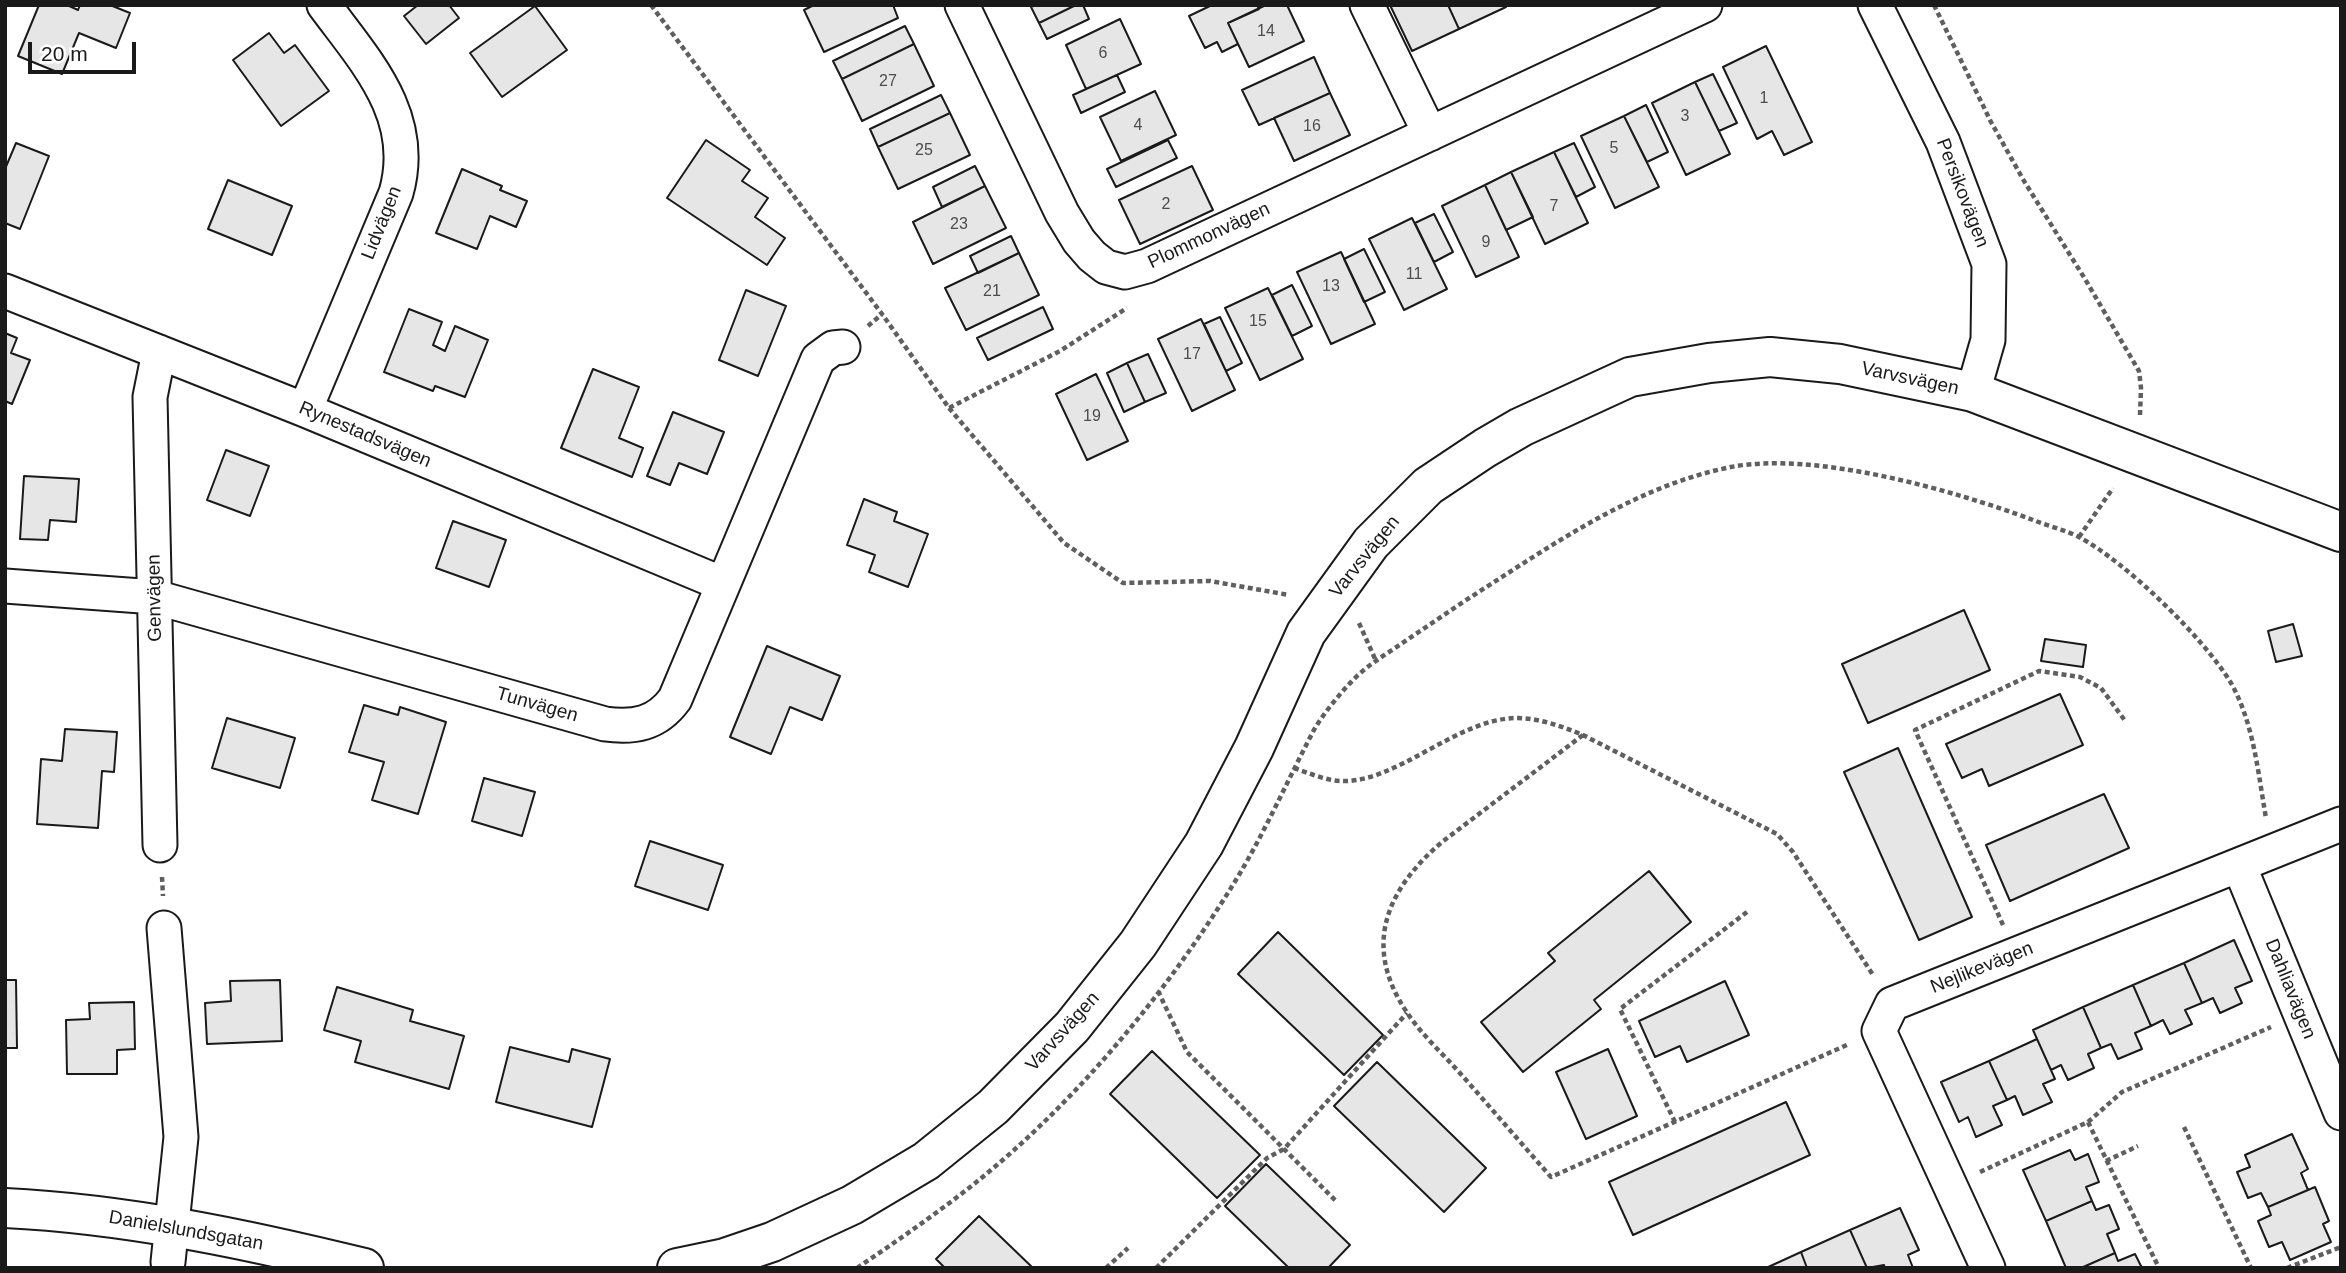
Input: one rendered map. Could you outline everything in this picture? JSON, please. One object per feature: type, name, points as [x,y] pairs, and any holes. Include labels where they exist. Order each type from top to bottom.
[{"type":"street","name":"Lidvägen","points":[[305,410],[396,193],[401,169],[397,125],[387,96],[379,79],[324,5]]},
{"type":"street","name":"Plommonvägen","points":[[962,5],[1062,214],[1092,256],[1105,267],[1125,272],[1147,266],[1705,5]]},
{"type":"street","points":[[1367,5],[1430,134]]},
{"type":"street","name":"Persikovägen","points":[[1875,5],[1943,142],[1989,264],[1989,340],[1973,392]]},
{"type":"street","name":"Rynestadsvägen","points":[[5,291],[305,410],[723,584]]},
{"type":"street","name":"Tunvägen","points":[[5,586],[155,597],[604,724],[620,726],[646,723],[667,709],[675,699],[818,359],[833,348],[843,347]]},
{"type":"street","name":"Genvägen","points":[[159,352],[150,397],[160,845]]},
{"type":"street","name":"Varvsvägen","points":[[680,1268],[725,1258],[823,1220],[926,1161],[993,1107],[1072,1027],[1139,944],[1204,844],[1254,748],[1306,633],[1371,543],[1428,486],[1485,448],[1521,427],[1630,377],[1709,363],[1770,357],[1840,364],[1973,392],[2341,532]]},
{"type":"street","name":"Nejlikevägen","points":[[1885,1018],[2016,954],[2341,824]]},
{"type":"street","name":"Dahliavägen","points":[[2239,865],[2341,1114]]},
{"type":"street","points":[[164,928],[181,1137],[170,1244]]},
{"type":"street","points":[[1885,1018],[1950,1186],[1988,1268]]},
{"type":"street","name":"Danielslundsgatan","points":[[5,1208],[84,1214],[170,1244],[274,1245],[364,1268]]},
{"type":"path","points":[[651,5],[949,408],[1064,543],[1123,583],[1210,581],[1293,596],[1360,624],[1376,661]]},
{"type":"path","points":[[1934,5],[2017,169],[2139,370],[2140,416]]},
{"type":"path","points":[[949,408],[1060,351],[1127,308],[1147,266]]},
{"type":"path","points":[[857,1268],[946,1206],[1001,1161],[1105,1058],[1158,991],[1232,887],[1326,711],[1359,674],[1456,607],[1608,511],[1657,489],[1702,474],[1734,467],[1791,464],[1882,477],[2003,509],[2079,537],[2124,569],[2158,599],[2192,633],[2231,684],[2254,749],[2271,852]]},
{"type":"path","points":[[2079,537],[2113,488]]},
{"type":"path","points":[[2016,954],[1915,730],[2039,671],[2080,677],[2101,688],[2126,722]]},
{"type":"path","points":[[1294,768],[1331,780],[1363,778],[1379,774],[1477,726],[1516,718],[1548,722],[1583,735],[1777,834],[1793,852],[1885,1018],[1675,1122],[1551,1177],[1407,1013],[1390,981],[1383,947],[1385,929],[1396,893],[1424,858],[1583,735]]},
{"type":"path","points":[[160,845],[164,928]]},
{"type":"path","points":[[1675,1122],[1620,1009],[1747,912]]},
{"type":"path","points":[[1158,991],[1187,1052],[1336,1201]]},
{"type":"path","points":[[1156,1268],[1267,1158],[1284,1149],[1407,1013]]},
{"type":"path","points":[[1950,1186],[2088,1122],[2122,1092],[2301,1014]]},
{"type":"path","points":[[2088,1122],[2159,1268]]},
{"type":"path","points":[[2184,1127],[2251,1268]]},
{"type":"path","points":[[2105,1161],[2138,1146]]},
{"type":"path","points":[[2287,1268],[2341,1247]]},
{"type":"path","points":[[1106,1268],[1128,1248]]},
{"type":"building","points":[[39,5],[67,5],[78,10],[80,5],[110,5],[130,13],[116,48],[79,33],[62,74],[18,56]]},
{"type":"building","points":[[418,5],[449,5],[459,18],[426,44],[404,16]]},
{"type":"building","points":[[814,5],[893,5],[898,18],[824,52],[804,10]]},
{"type":"building","points":[[1076,5],[1039,23],[1031,7]]},
{"type":"building","points":[[1076,5],[1083,5],[1089,19],[1047,39],[1039,23]]},
{"type":"building","points":[[1212,5],[1257,5],[1259,9],[1228,23],[1238,44],[1222,52],[1217,42],[1205,48],[1189,16]]},
{"type":"building","points":[[1266,5],[1287,5],[1304,41],[1249,67],[1228,23]]},
{"type":"building","points":[[1390,5],[1448,5],[1459,29],[1412,51]]},
{"type":"building","points":[[1448,5],[1505,5],[1506,7],[1459,29]]},
{"type":"building","points":[[535,6],[567,50],[502,97],[470,53]]},
{"type":"building","points":[[1120,19],[1141,64],[1086,89],[1066,45]]},
{"type":"building","points":[[905,26],[914,44],[842,79],[833,61]]},
{"type":"building","points":[[269,33],[284,53],[295,45],[329,91],[281,126],[233,60]]},
{"type":"building","points":[[914,44],[934,86],[862,121],[842,79]]},
{"type":"building","points":[[1766,46],[1812,142],[1784,155],[1772,131],[1757,139],[1723,67]]},
{"type":"building","points":[[1314,57],[1330,93],[1259,125],[1242,90]]},
{"type":"building","points":[[1713,74],[1737,123],[1719,131],[1695,82]]},
{"type":"building","points":[[1117,75],[1125,92],[1081,113],[1073,95]]},
{"type":"building","points":[[1695,82],[1730,154],[1686,175],[1652,103]]},
{"type":"building","points":[[1155,91],[1176,135],[1121,161],[1100,117]]},
{"type":"building","points":[[1330,93],[1350,135],[1294,161],[1274,118]]},
{"type":"building","points":[[941,95],[950,113],[878,147],[870,129]]},
{"type":"building","points":[[1646,105],[1668,152],[1647,162],[1624,116]]},
{"type":"building","points":[[950,113],[970,155],[898,189],[878,147]]},
{"type":"building","points":[[1624,116],[1659,187],[1615,208],[1581,136]]},
{"type":"building","points":[[706,140],[750,170],[742,181],[768,198],[755,217],[785,238],[767,265],[667,198]]},
{"type":"building","points":[[1168,140],[1177,158],[1116,187],[1107,169]]},
{"type":"building","points":[[16,143],[49,156],[20,229],[5,223],[5,169]]},
{"type":"building","points":[[1574,143],[1595,187],[1576,197],[1554,152]]},
{"type":"building","points":[[1554,152],[1588,223],[1545,244],[1511,172]]},
{"type":"building","points":[[975,166],[985,186],[942,207],[933,187]]},
{"type":"building","points":[[1192,166],[1213,210],[1140,244],[1119,200]]},
{"type":"building","points":[[462,169],[502,186],[500,190],[527,201],[516,227],[490,216],[477,249],[436,233]]},
{"type":"building","points":[[1511,172],[1533,217],[1506,230],[1485,185]]},
{"type":"building","points":[[228,180],[292,206],[272,255],[208,229]]},
{"type":"building","points":[[1485,185],[1519,257],[1476,277],[1442,206]]},
{"type":"building","points":[[985,186],[1006,228],[933,264],[913,222]]},
{"type":"building","points":[[1434,214],[1453,252],[1434,262],[1415,223]]},
{"type":"building","points":[[1412,218],[1447,289],[1404,310],[1369,239]]},
{"type":"building","points":[[1011,236],[1019,253],[978,273],[970,256]]},
{"type":"building","points":[[1364,249],[1385,292],[1364,302],[1344,259]]},
{"type":"building","points":[[1341,252],[1375,324],[1331,344],[1297,272]]},
{"type":"building","points":[[1019,253],[1039,295],[966,330],[945,288]]},
{"type":"building","points":[[1292,285],[1312,326],[1292,336],[1272,295]]},
{"type":"building","points":[[1268,288],[1303,359],[1260,380],[1225,308]]},
{"type":"building","points":[[746,290],[786,306],[758,376],[719,360]]},
{"type":"building","points":[[1043,307],[1053,329],[988,360],[977,338]]},
{"type":"building","points":[[409,309],[442,322],[433,345],[445,351],[455,326],[488,340],[465,397],[435,386],[433,391],[384,372]]},
{"type":"building","points":[[1220,317],[1242,363],[1226,371],[1204,324]]},
{"type":"building","points":[[1201,319],[1235,390],[1192,411],[1158,339]]},
{"type":"building","points":[[5,333],[17,338],[11,353],[30,360],[12,404],[5,401]]},
{"type":"building","points":[[1148,354],[1166,393],[1145,402],[1127,363]]},
{"type":"building","points":[[1127,363],[1145,402],[1124,412],[1107,373]]},
{"type":"building","points":[[593,369],[639,387],[619,438],[643,448],[632,477],[561,448]]},
{"type":"building","points":[[1096,374],[1128,441],[1087,460],[1056,394]]},
{"type":"building","points":[[673,412],[724,432],[707,474],[679,463],[670,485],[647,476]]},
{"type":"building","points":[[226,450],[269,466],[250,516],[207,500]]},
{"type":"building","points":[[24,476],[79,479],[76,522],[50,520],[48,540],[20,539]]},
{"type":"building","points":[[864,499],[897,512],[894,521],[928,534],[908,587],[869,572],[875,555],[847,545]]},
{"type":"building","points":[[453,521],[506,540],[489,587],[436,568]]},
{"type":"building","points":[[1964,610],[1990,670],[1868,723],[1842,664]]},
{"type":"building","points":[[2293,624],[2302,656],[2276,662],[2268,631]]},
{"type":"building","points":[[2045,639],[2086,645],[2083,667],[2041,661]]},
{"type":"building","points":[[767,646],[840,676],[822,720],[790,707],[771,754],[730,737]]},
{"type":"building","points":[[2060,694],[2083,745],[1989,786],[1982,769],[1962,778],[1946,744]]},
{"type":"building","points":[[364,705],[398,715],[400,707],[446,722],[418,814],[372,800],[384,762],[349,752]]},
{"type":"building","points":[[227,718],[295,738],[280,788],[212,768]]},
{"type":"building","points":[[65,729],[117,732],[114,772],[102,771],[98,828],[37,824],[41,759],[62,761]]},
{"type":"building","points":[[1898,748],[1972,917],[1919,940],[1844,772]]},
{"type":"building","points":[[484,778],[535,792],[522,836],[472,821]]},
{"type":"building","points":[[2104,794],[2129,848],[2010,901],[1986,845]]},
{"type":"building","points":[[650,841],[723,865],[708,910],[635,886]]},
{"type":"building","points":[[1649,871],[1691,922],[1594,1000],[1601,1009],[1523,1072],[1481,1022],[1555,961],[1548,953]]},
{"type":"building","points":[[1278,932],[1383,1035],[1344,1075],[1238,974]]},
{"type":"building","points":[[2234,940],[2252,981],[2235,988],[2242,1003],[2220,1013],[2213,998],[2202,1003],[2184,963]]},
{"type":"building","points":[[2184,963],[2202,1003],[2185,1010],[2192,1024],[2170,1034],[2163,1020],[2151,1026],[2133,985]]},
{"type":"building","points":[[5,980],[16,980],[17,1048],[5,1048]]},
{"type":"building","points":[[280,980],[282,1041],[207,1044],[205,1003],[231,1001],[230,981]]},
{"type":"building","points":[[1725,981],[1749,1035],[1687,1062],[1680,1046],[1655,1057],[1639,1021]]},
{"type":"building","points":[[2133,985],[2151,1026],[2135,1033],[2142,1049],[2118,1059],[2111,1044],[2101,1048],[2083,1007]]},
{"type":"building","points":[[337,987],[413,1010],[410,1021],[464,1036],[449,1089],[355,1062],[361,1041],[324,1030]]},
{"type":"building","points":[[134,1002],[135,1049],[117,1050],[117,1074],[67,1074],[66,1020],[90,1019],[89,1003]]},
{"type":"building","points":[[2083,1007],[2101,1048],[2088,1054],[2094,1068],[2068,1080],[2061,1065],[2051,1070],[2033,1030]]},
{"type":"building","points":[[2037,1039],[2055,1079],[2043,1084],[2052,1102],[2023,1115],[2015,1096],[2007,1100],[1989,1061]]},
{"type":"building","points":[[510,1047],[569,1062],[572,1049],[610,1059],[592,1127],[496,1102]]},
{"type":"building","points":[[1608,1049],[1637,1116],[1586,1139],[1556,1072]]},
{"type":"building","points":[[1152,1051],[1260,1155],[1217,1198],[1110,1094]]},
{"type":"building","points":[[1989,1061],[2007,1100],[1993,1106],[2002,1125],[1976,1137],[1968,1117],[1959,1122],[1941,1082]]},
{"type":"building","points":[[1377,1062],[1486,1168],[1444,1212],[1334,1106]]},
{"type":"building","points":[[1786,1102],[1810,1155],[1633,1235],[1609,1182]]},
{"type":"building","points":[[2292,1134],[2308,1169],[2301,1173],[2308,1190],[2268,1207],[2261,1193],[2248,1198],[2237,1172],[2250,1167],[2245,1155]]},
{"type":"building","points":[[2070,1150],[2075,1160],[2088,1154],[2099,1182],[2086,1187],[2092,1201],[2046,1221],[2023,1170]]},
{"type":"building","points":[[1266,1164],[1350,1245],[1328,1268],[1289,1268],[1225,1206]]},
{"type":"building","points":[[2315,1187],[2329,1221],[2323,1224],[2331,1242],[2290,1260],[2282,1242],[2269,1247],[2258,1221],[2271,1215],[2268,1207]]},
{"type":"building","points":[[2092,1201],[2096,1210],[2109,1205],[2119,1229],[2107,1234],[2115,1253],[2081,1268],[2066,1268],[2046,1221]]},
{"type":"building","points":[[1900,1208],[1919,1250],[1908,1255],[1913,1268],[1885,1268],[1884,1265],[1867,1268],[1850,1230]]},
{"type":"building","points":[[979,1216],[1033,1268],[945,1268],[936,1259]]},
{"type":"building","points":[[1850,1230],[1867,1268],[1807,1268],[1801,1252]]},
{"type":"building","points":[[1801,1252],[1807,1268],[1766,1268]]},
{"type":"building","points":[[2115,1253],[2118,1261],[2135,1254],[2142,1268],[2081,1268]]}]
